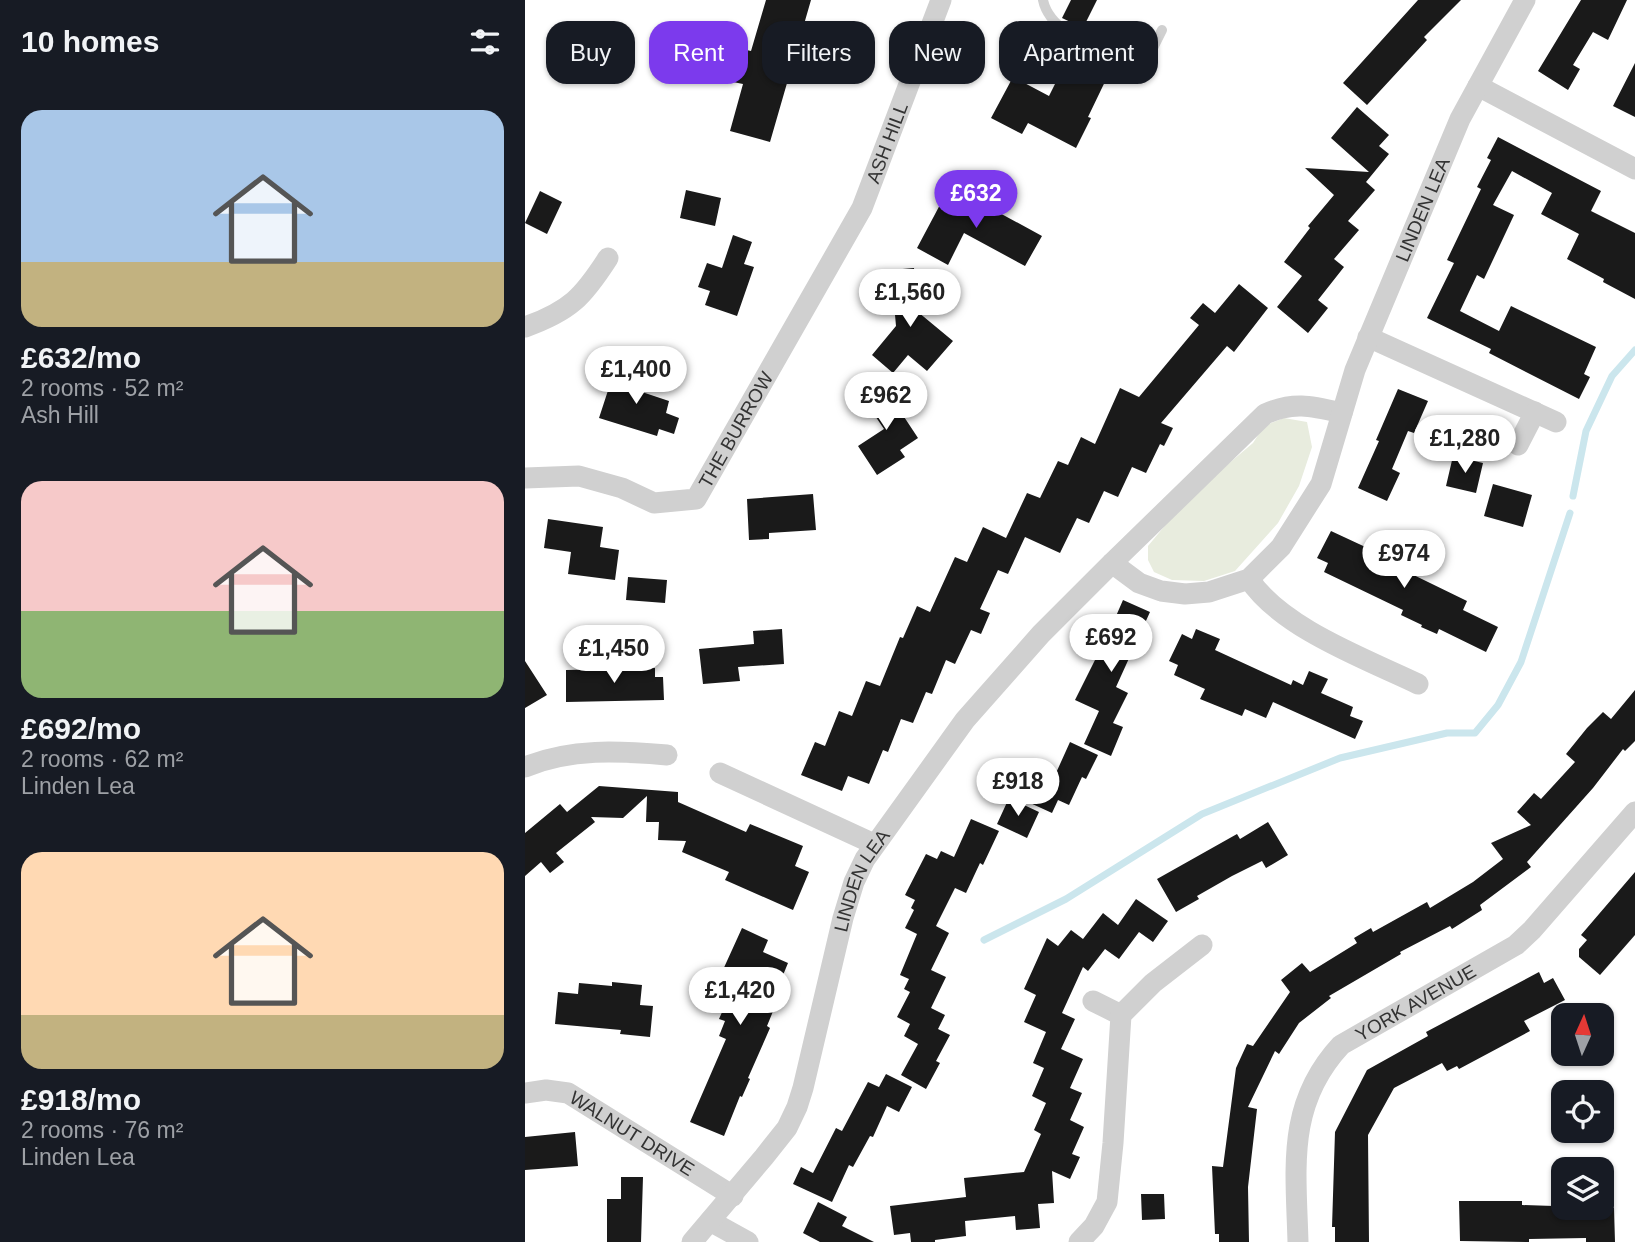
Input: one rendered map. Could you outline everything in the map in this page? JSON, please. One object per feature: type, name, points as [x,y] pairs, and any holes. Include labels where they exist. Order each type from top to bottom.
[{"type":"street","name":"ASH HILL","points":[[862,208],[941,0]]},
{"type":"street","name":"LINDEN LEA","points":[[1112,563],[1139,583],[1161,591],[1185,594],[1209,592],[1249,579],[1281,547],[1321,484],[1368,337],[1460,119],[1525,0]]},
{"type":"street","points":[[1478,86],[1635,169]]},
{"type":"street","name":"THE BURROW","points":[[525,478],[579,476],[622,488],[654,503],[696,499],[862,208]]},
{"type":"street","points":[[525,327],[569,307],[587,290],[608,258]]},
{"type":"street","points":[[1368,337],[1556,422]]},
{"type":"street","name":"LINDEN LEA","points":[[692,1242],[787,1128],[803,1088],[854,882],[874,844],[965,720],[1041,635],[1265,414],[1283,406],[1298,405],[1342,413]]},
{"type":"street","points":[[1518,445],[1535,412]]},
{"type":"street","points":[[1249,579],[1270,603],[1291,620],[1418,684]]},
{"type":"street","points":[[525,767],[562,755],[591,751],[667,755]]},
{"type":"street","points":[[720,773],[874,844]]},
{"type":"street","name":"YORK AVENUE","points":[[1298,1242],[1296,1166],[1300,1119],[1316,1078],[1327,1059],[1341,1045],[1515,944],[1532,930],[1635,812]]},
{"type":"street","points":[[1079,1242],[1094,1226],[1107,1202],[1121,1015],[1153,983],[1202,945]]},
{"type":"street","points":[[1093,1001],[1121,1015]]},
{"type":"street","name":"WALNUT DRIVE","points":[[525,1093],[546,1090],[568,1093],[733,1196]]},
{"type":"street","points":[[710,1221],[748,1242]]},
{"type":"lane","points":[[1043,0],[1044,9],[1057,27],[1132,66],[1151,52],[1162,30]]},
{"type":"shaded area","points":[[1284,418],[1307,422],[1312,447],[1299,486],[1278,523],[1235,571],[1204,581],[1172,580],[1154,572],[1148,560],[1148,546],[1188,498],[1253,443],[1264,426]]},
{"type":"building","points":[[766,0],[811,0],[805,21],[762,21],[762,84],[787,84],[770,142],[730,131],[743,84],[748,84],[748,50],[751,51]]},
{"type":"building","points":[[1071,0],[1097,0],[1086,21],[1068,21],[1062,18]]},
{"type":"building","points":[[1418,0],[1461,0],[1424,37],[1427,40],[1367,105],[1343,83]]},
{"type":"building","points":[[1581,0],[1627,0],[1608,40],[1593,32],[1573,65],[1580,69],[1568,90],[1538,71]]},
{"type":"building","points":[[1635,63],[1635,117],[1613,106]]},
{"type":"building","points":[[1009,84],[1026,84],[1049,96],[1055,84],[1104,84],[1076,148],[1028,123],[1022,134],[991,118]]},
{"type":"building","points":[[1357,107],[1389,135],[1379,146],[1389,154],[1366,182],[1375,190],[1348,221],[1359,230],[1334,259],[1344,267],[1318,300],[1328,308],[1308,333],[1277,307],[1302,276],[1284,262],[1310,228],[1308,226],[1334,195],[1305,168],[1369,172],[1331,138]]},
{"type":"building","points":[[1498,137],[1601,191],[1591,211],[1635,233],[1635,299],[1567,259],[1579,234],[1541,214],[1552,193],[1512,171],[1493,205],[1514,215],[1484,279],[1477,275],[1460,311],[1499,331],[1511,306],[1596,347],[1584,374],[1590,377],[1579,399],[1489,353],[1491,349],[1427,318],[1454,263],[1447,260],[1481,189],[1477,187],[1491,160],[1487,158]]},
{"type":"building","points":[[950,186],[1042,236],[1025,266],[964,233],[948,265],[917,248]]},
{"type":"building","points":[[686,190],[721,198],[715,226],[680,218]]},
{"type":"building","points":[[540,191],[562,202],[547,234],[525,223]]},
{"type":"building","points":[[733,235],[752,242],[744,264],[754,267],[737,316],[705,305],[710,291],[698,287],[707,263],[722,268]]},
{"type":"building","points":[[914,268],[918,312],[953,341],[927,371],[908,355],[893,373],[872,355],[896,326],[891,270]]},
{"type":"building","points":[[1239,284],[1268,308],[1234,352],[1227,346],[1161,423],[1173,428],[1164,446],[1160,444],[1146,473],[1132,467],[1118,497],[1104,491],[1089,523],[1077,518],[1060,553],[1025,537],[1008,574],[998,570],[980,609],[990,613],[981,634],[971,630],[955,664],[946,660],[932,694],[926,692],[913,723],[901,719],[888,752],[883,750],[869,784],[848,776],[842,791],[801,775],[815,742],[825,746],[839,711],[852,716],[866,681],[880,686],[900,637],[903,638],[917,606],[930,612],[955,557],[967,562],[983,527],[1006,538],[1027,493],[1040,498],[1058,461],[1068,465],[1081,437],[1095,444],[1120,388],[1139,397],[1199,325],[1190,318],[1203,303],[1215,313]]},
{"type":"building","points":[[616,366],[641,374],[636,390],[669,401],[666,413],[679,418],[674,434],[659,429],[657,436],[599,418]]},
{"type":"building","points":[[883,385],[918,438],[900,450],[905,457],[877,475],[858,446],[884,429],[863,398]]},
{"type":"building","points":[[1398,389],[1428,401],[1414,433],[1408,431],[1392,469],[1400,473],[1387,501],[1358,488]]},
{"type":"building","points":[[1453,456],[1483,463],[1476,493],[1446,486]]},
{"type":"building","points":[[1493,484],[1532,495],[1523,527],[1484,516]]},
{"type":"building","points":[[813,494],[816,530],[769,533],[769,539],[749,540],[747,499]]},
{"type":"building","points":[[548,519],[603,527],[600,547],[619,550],[615,580],[568,574],[571,552],[544,548]]},
{"type":"building","points":[[1331,531],[1374,551],[1379,541],[1396,549],[1389,563],[1467,601],[1463,610],[1498,627],[1486,652],[1439,629],[1437,634],[1421,627],[1422,625],[1401,615],[1403,610],[1324,572],[1328,563],[1317,558]]},
{"type":"building","points":[[628,577],[667,580],[665,603],[626,600]]},
{"type":"building","points":[[1123,600],[1150,612],[1116,687],[1128,693],[1113,723],[1123,727],[1111,756],[1084,744],[1099,711],[1075,700],[1104,642],[1090,636],[1098,616],[1113,623]]},
{"type":"building","points":[[782,629],[784,664],[738,667],[740,681],[703,684],[699,649],[754,644],[753,631]]},
{"type":"building","points":[[1196,629],[1220,639],[1215,650],[1291,685],[1293,680],[1303,685],[1309,671],[1328,679],[1321,693],[1353,707],[1350,716],[1363,721],[1355,739],[1273,702],[1266,718],[1245,709],[1242,716],[1200,699],[1205,689],[1174,675],[1178,665],[1169,661],[1182,634],[1192,639]]},
{"type":"building","points":[[525,661],[547,695],[525,708]]},
{"type":"building","points":[[655,668],[655,677],[663,677],[664,700],[566,702],[566,670]]},
{"type":"building","points":[[1635,690],[1635,741],[1625,751],[1623,749],[1593,788],[1527,862],[1531,867],[1480,905],[1482,910],[1452,929],[1450,926],[1400,952],[1401,954],[1329,996],[1331,998],[1299,1023],[1279,1054],[1275,1051],[1248,1107],[1257,1109],[1248,1187],[1249,1242],[1219,1242],[1219,1234],[1215,1234],[1212,1166],[1223,1167],[1236,1068],[1247,1044],[1253,1046],[1290,992],[1281,980],[1302,963],[1310,972],[1357,943],[1354,938],[1371,928],[1373,932],[1427,902],[1430,908],[1473,882],[1503,859],[1491,843],[1531,825],[1517,812],[1534,793],[1541,799],[1575,762],[1566,754],[1587,728],[1603,712],[1611,719]]},
{"type":"building","points":[[1070,742],[1098,755],[1086,779],[1082,777],[1069,805],[1058,800],[1052,813],[1028,802],[1043,767],[1056,773]]},
{"type":"building","points":[[599,786],[678,792],[678,802],[746,832],[750,824],[803,846],[795,866],[809,872],[793,910],[725,880],[729,872],[682,852],[686,841],[658,840],[659,822],[646,822],[647,796],[623,818],[591,817],[595,822],[556,853],[564,862],[550,873],[541,862],[525,876],[525,833],[560,804],[567,812]]},
{"type":"building","points":[[1009,798],[1039,812],[1027,838],[997,824]]},
{"type":"building","points":[[971,819],[999,831],[966,893],[955,888],[936,926],[949,933],[931,970],[946,977],[931,1008],[945,1015],[938,1029],[950,1035],[936,1061],[940,1063],[926,1089],[901,1075],[918,1044],[904,1036],[910,1024],[897,1017],[910,992],[904,989],[909,979],[900,975],[917,934],[905,928],[914,910],[911,908],[915,900],[905,895],[926,854],[937,859],[941,851],[954,857]]},
{"type":"building","points":[[1268,822],[1288,855],[1266,868],[1262,861],[1232,876],[1197,896],[1199,899],[1176,912],[1157,879],[1237,834],[1240,839]]},
{"type":"building","points":[[1635,872],[1635,935],[1600,975],[1579,957],[1579,949],[1587,940],[1581,935]]},
{"type":"building","points":[[1136,899],[1168,921],[1153,942],[1139,932],[1119,959],[1105,949],[1088,971],[1083,967],[1062,1013],[1075,1019],[1061,1049],[1083,1059],[1070,1088],[1082,1093],[1070,1120],[1084,1127],[1072,1154],[1080,1157],[1070,1179],[1052,1171],[1054,1203],[1038,1204],[1040,1228],[1016,1230],[1015,1216],[965,1221],[966,1236],[935,1242],[911,1242],[910,1233],[894,1235],[890,1206],[966,1197],[964,1178],[1024,1172],[1041,1134],[1034,1130],[1046,1103],[1032,1096],[1044,1068],[1033,1063],[1046,1032],[1024,1022],[1036,995],[1024,989],[1047,938],[1058,946],[1071,930],[1083,939],[1103,913],[1118,925]]},
{"type":"building","points":[[742,928],[768,940],[763,952],[788,963],[772,1002],[776,1004],[767,1026],[770,1028],[724,1136],[690,1122],[726,1039],[719,1036],[725,1021],[719,1019],[727,1001],[712,994]]},
{"type":"building","points":[[1539,972],[1544,983],[1553,978],[1565,1000],[1551,1003],[1551,1007],[1524,1021],[1530,1031],[1459,1069],[1457,1066],[1447,1071],[1442,1063],[1394,1088],[1368,1135],[1369,1242],[1335,1242],[1335,1227],[1332,1227],[1335,1132],[1367,1070],[1428,1036],[1426,1032]]},
{"type":"building","points":[[612,982],[642,985],[640,1005],[653,1006],[650,1037],[620,1034],[621,1030],[555,1024],[558,992],[578,994],[579,983],[612,986]]},
{"type":"building","points":[[886,1074],[912,1087],[899,1112],[887,1106],[873,1137],[870,1136],[853,1167],[849,1165],[832,1202],[793,1184],[801,1167],[813,1173],[836,1128],[842,1131],[868,1082],[879,1087]]},
{"type":"building","points":[[575,1132],[578,1166],[525,1170],[525,1137]]},
{"type":"building","points":[[621,1177],[643,1177],[641,1242],[607,1242],[607,1199],[621,1199]]},
{"type":"building","points":[[1141,1194],[1164,1194],[1165,1219],[1142,1220]]},
{"type":"building","points":[[1459,1201],[1522,1201],[1522,1205],[1551,1206],[1551,1220],[1614,1220],[1614,1208],[1615,1242],[1586,1242],[1586,1238],[1529,1239],[1529,1242],[1460,1241]]},
{"type":"building","points":[[818,1202],[847,1217],[842,1226],[874,1242],[820,1242],[803,1233]]},
{"type":"waterway","points":[[1573,496],[1586,431],[1612,376],[1635,350]]},
{"type":"waterway","points":[[984,940],[1066,899],[1202,814],[1340,758],[1447,733],[1475,733],[1498,705],[1521,662],[1570,513]]}]
